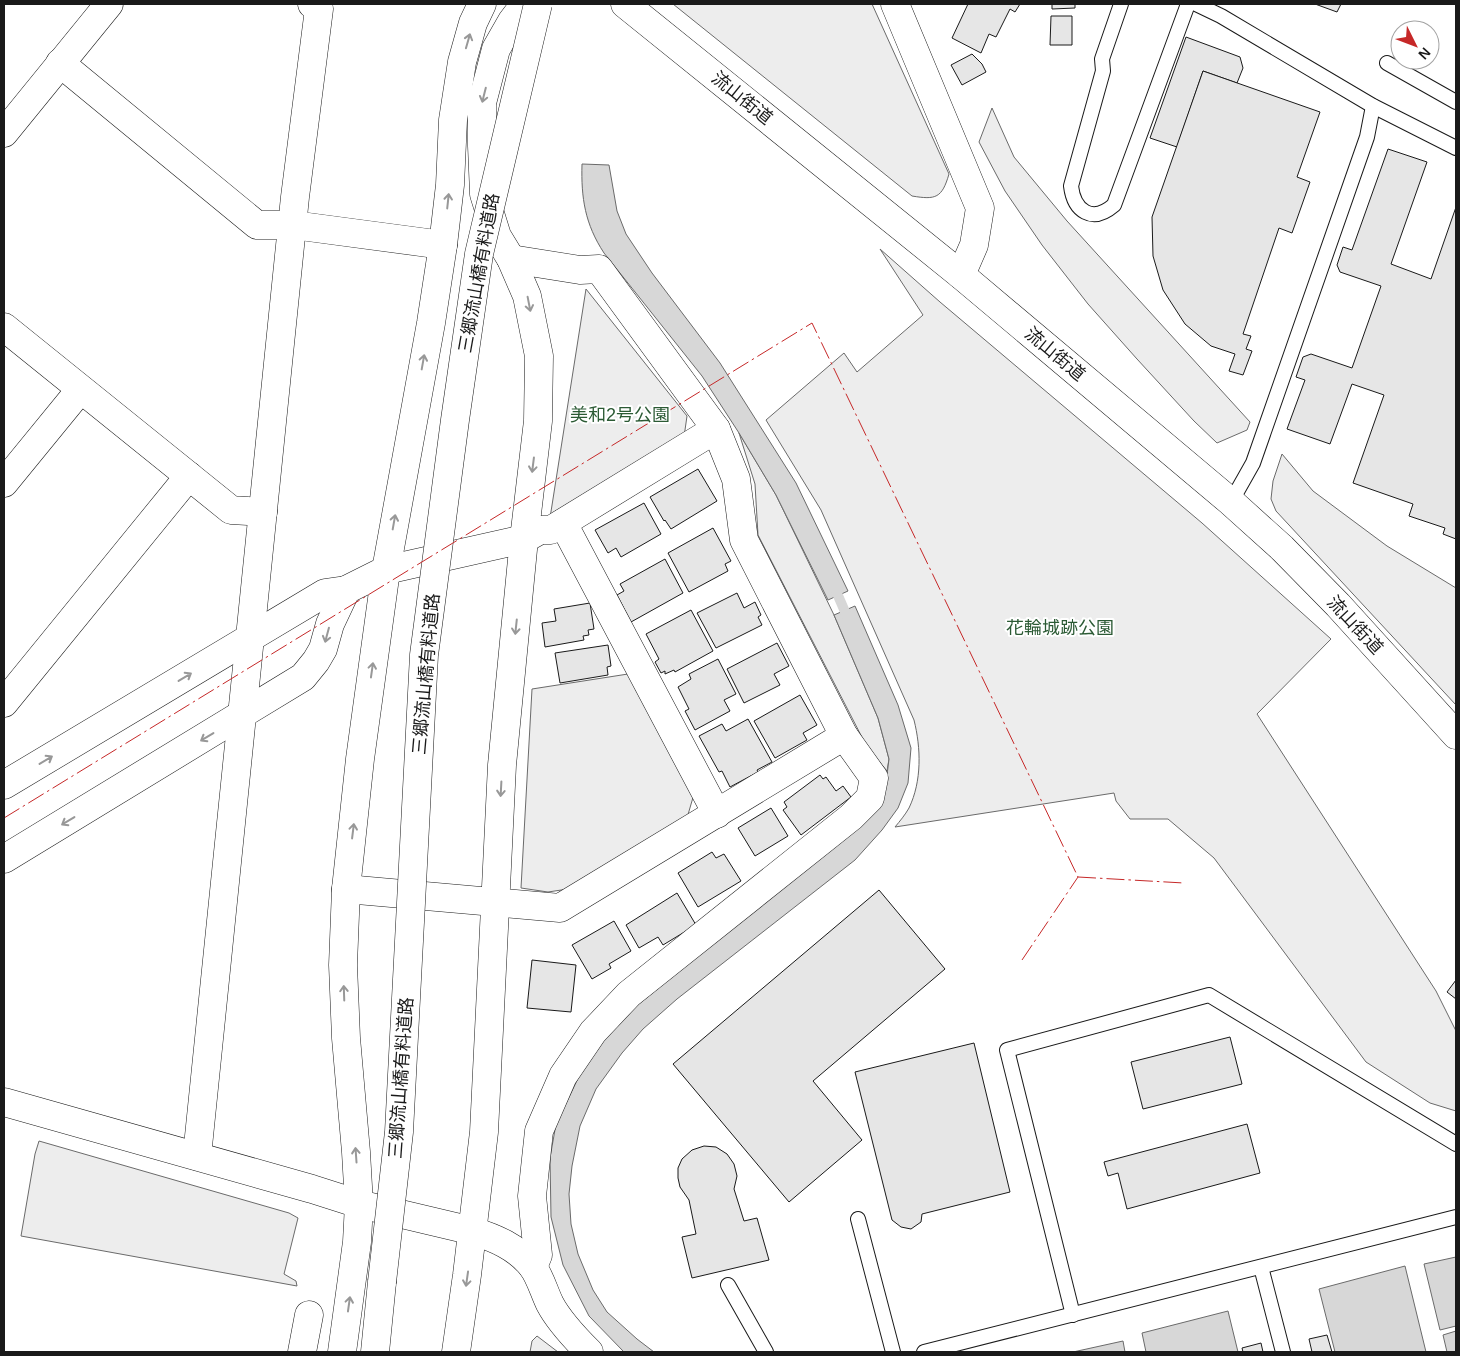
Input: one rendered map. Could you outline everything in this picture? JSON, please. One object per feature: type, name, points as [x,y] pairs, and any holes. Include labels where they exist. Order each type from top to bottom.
[{"type":"street","points":[[4,133],[109,4]]},
{"type":"street","points":[[197,1156],[294,225],[296,188],[319,9],[312,4]]},
{"type":"street","points":[[342,1352],[357,1242],[359,1204],[346,1038],[343,965],[346,889],[360,758],[386,570],[431,323],[443,245],[450,185],[454,110],[462,62],[473,23],[482,4]]},
{"type":"street","points":[[456,1352],[473,1231],[484,1132],[502,765],[524,539],[538,421],[539,356],[527,296],[511,259],[497,236],[484,194],[482,102],[496,49],[512,21],[525,4]]},
{"type":"street","name":"三郷流山橋有料道路","points":[[376,1352],[399,1132],[424,655],[454,420],[479,254],[538,4]]},
{"type":"street","name":"流山街道","points":[[625,4],[961,275],[1231,502],[1282,548],[1338,605],[1456,735]]},
{"type":"street","points":[[895,4],[980,208],[974,245],[961,275]]},
{"type":"street","points":[[60,63],[257,225],[294,225],[443,245]]},
{"type":"street","points":[[511,259],[580,270],[599,269],[716,429],[736,479],[744,540],[844,736],[874,778],[870,798],[851,818],[629,994],[592,1032],[563,1076],[539,1131],[532,1196],[538,1255],[533,1267]]},
{"type":"street","points":[[4,327],[231,510],[263,512]]},
{"type":"street","points":[[4,483],[80,390]]},
{"type":"street","points":[[4,785],[326,593],[346,590],[386,570],[524,539],[540,530],[551,530],[716,429]]},
{"type":"street","points":[[4,703],[189,476]]},
{"type":"street","points":[[563,523],[717,814]]},
{"type":"street","points":[[4,859],[303,677],[323,649],[330,624],[346,590]]},
{"type":"street","points":[[346,889],[560,908],[844,736]]},
{"type":"street","points":[[4,1102],[359,1204],[495,1238],[517,1252],[533,1267],[551,1306],[589,1352]]},
{"type":"street","points":[[302,1352],[309,1315]]},
{"type":"lane","points":[[1121,4],[1102,59],[1103,71],[1071,186],[1072,197],[1078,206],[1085,212],[1096,215],[1105,213],[1114,205],[1188,4]]},
{"type":"lane","points":[[1196,4],[1221,16],[1373,106],[1456,148]]},
{"type":"lane","points":[[1387,63],[1456,102]]},
{"type":"lane","points":[[1231,502],[1253,463],[1367,137],[1373,106]]},
{"type":"lane","points":[[1073,1316],[1007,1050],[1209,995],[1456,1144]]},
{"type":"lane","points":[[924,1352],[1073,1316],[1456,1217]]},
{"type":"lane","points":[[858,1219],[893,1352]]},
{"type":"lane","points":[[1261,1267],[1283,1352]]},
{"type":"lane","points":[[728,1285],[766,1352]]},
{"type":"green space","points":[[673,4],[872,4],[949,174],[941,193],[927,198],[912,196]]},
{"type":"green space","points":[[992,108],[1014,157],[1067,221],[1250,422],[1247,430],[1217,443],[1194,421],[1088,304],[1042,245],[1005,191],[979,142]]},
{"type":"green space","name":"花輪城跡公園","points":[[880,249],[1202,523],[1331,639],[1257,714],[1436,991],[1456,1031],[1456,1111],[1430,1103],[1366,1062],[1214,858],[1168,819],[1130,819],[1116,801],[1114,793],[895,827],[909,808],[918,776],[919,753],[914,720],[821,510],[766,420],[844,353],[857,372],[923,315]]},
{"type":"green space","name":"美和2号公園","points":[[586,289],[687,416],[684,437],[550,518]]},
{"type":"green space","points":[[739,433],[776,495],[834,615],[878,718],[889,759],[887,771],[867,747],[758,535],[755,484]]},
{"type":"green space","points":[[1282,454],[1313,491],[1387,546],[1456,588],[1456,705],[1276,511],[1271,499],[1273,481]]},
{"type":"green space","points":[[628,674],[694,794],[687,818],[568,889],[548,892],[521,888],[532,689]]},
{"type":"green space","points":[[39,1141],[289,1213],[298,1218],[284,1274],[296,1281],[297,1286],[21,1236],[35,1154]]},
{"type":"green space","points":[[537,1336],[558,1352],[530,1352],[532,1341]]},
{"type":"shaded area","points":[[582,164],[609,165],[617,211],[626,234],[652,273],[720,363],[796,483],[848,591],[828,600],[776,495],[739,433],[702,376],[604,253],[588,221],[582,188]]},
{"type":"shaded area","points":[[855,606],[898,705],[911,748],[908,783],[898,808],[882,830],[855,860],[677,999],[643,1029],[622,1053],[596,1089],[580,1126],[572,1166],[569,1194],[571,1224],[578,1254],[593,1290],[607,1312],[654,1352],[624,1352],[589,1316],[563,1265],[551,1217],[550,1158],[556,1124],[585,1064],[623,1017],[870,816],[886,783],[889,759],[878,718],[834,615]]},
{"type":"shaded area","points":[[1456,1257],[1456,1326],[1440,1330],[1424,1264]]},
{"type":"shaded area","points":[[1405,1266],[1426,1352],[1335,1352],[1319,1289]]},
{"type":"shaded area","points":[[1228,1311],[1238,1352],[1146,1352],[1142,1333]]},
{"type":"shaded area","points":[[1456,1331],[1456,1352],[1447,1352],[1443,1335]]},
{"type":"shaded area","points":[[1123,1341],[1125,1352],[1073,1352]]},
{"type":"building","points":[[968,4],[1020,4],[1015,12],[1010,9],[996,37],[989,34],[981,53],[952,38]]},
{"type":"building","points":[[1052,4],[1075,4],[1075,8],[1052,9]]},
{"type":"building","points":[[1315,4],[1341,4],[1337,12]]},
{"type":"building","points":[[1051,16],[1072,16],[1072,45],[1050,45]]},
{"type":"building","points":[[1186,37],[1240,57],[1243,68],[1237,83],[1203,71],[1177,147],[1150,138]]},
{"type":"building","points":[[972,54],[982,64],[986,72],[962,85],[951,65]]},
{"type":"building","points":[[1203,71],[1320,112],[1297,177],[1310,182],[1292,233],[1279,228],[1243,334],[1251,336],[1246,349],[1252,351],[1243,375],[1229,371],[1235,354],[1211,346],[1185,324],[1163,290],[1153,256],[1152,217]]},
{"type":"building","points":[[1388,149],[1427,162],[1391,264],[1431,279],[1456,207],[1456,539],[1443,534],[1445,528],[1409,516],[1413,504],[1353,483],[1384,395],[1352,384],[1330,444],[1287,429],[1305,380],[1296,377],[1303,357],[1311,354],[1352,368],[1381,286],[1340,272],[1337,265],[1343,247],[1352,250]]},
{"type":"building","points":[[698,469],[717,501],[671,529],[650,497]]},
{"type":"building","points":[[644,503],[661,534],[621,557],[616,548],[608,553],[595,530]]},
{"type":"building","points":[[713,528],[731,561],[725,564],[728,571],[689,592],[668,553]]},
{"type":"building","points":[[665,559],[683,593],[631,622],[617,595],[624,591],[620,584]]},
{"type":"building","points":[[737,593],[744,608],[755,602],[761,615],[758,617],[762,625],[716,648],[697,613]]},
{"type":"building","points":[[590,603],[594,629],[588,630],[589,635],[583,636],[584,640],[545,647],[542,623],[556,621],[554,609]]},
{"type":"building","points":[[691,610],[713,651],[675,672],[674,670],[665,674],[665,671],[661,673],[655,662],[659,659],[646,634]]},
{"type":"building","points":[[777,643],[789,666],[774,674],[780,685],[744,703],[727,669]]},
{"type":"building","points":[[608,645],[611,666],[607,667],[608,675],[560,683],[555,653]]},
{"type":"building","points":[[718,659],[736,694],[724,700],[730,711],[695,730],[685,711],[689,709],[678,687],[691,679],[689,674]]},
{"type":"building","points":[[800,695],[817,725],[803,733],[807,740],[775,758],[754,721]]},
{"type":"building","points":[[748,719],[772,762],[730,787],[722,771],[719,772],[699,736],[722,724],[726,731]]},
{"type":"building","points":[[820,775],[823,779],[826,777],[836,791],[843,786],[851,797],[801,835],[783,810],[787,807],[784,802]]},
{"type":"building","points":[[771,808],[788,836],[755,856],[738,828]]},
{"type":"building","points":[[712,852],[716,858],[724,854],[741,881],[698,907],[678,873]]},
{"type":"building","points":[[879,890],[945,969],[813,1081],[862,1140],[789,1202],[673,1064]]},
{"type":"building","points":[[677,893],[696,925],[663,945],[658,937],[639,948],[626,925]]},
{"type":"building","points":[[614,921],[631,951],[609,964],[611,968],[592,979],[572,945]]},
{"type":"building","points":[[532,960],[576,965],[571,1012],[527,1008]]},
{"type":"building","points":[[1456,980],[1456,999],[1447,992]]},
{"type":"building","points":[[1230,1037],[1242,1084],[1143,1109],[1131,1062]]},
{"type":"building","points":[[974,1043],[1010,1192],[922,1214],[921,1222],[911,1229],[901,1227],[892,1220],[855,1072]]},
{"type":"building","points":[[1247,1124],[1260,1173],[1127,1209],[1118,1173],[1108,1176],[1104,1162]]},
{"type":"building","points":[[704,1146],[716,1147],[727,1154],[734,1164],[737,1176],[734,1189],[744,1221],[757,1218],[769,1260],[692,1278],[682,1237],[696,1234],[689,1200],[680,1187],[678,1168],[682,1159],[692,1150]]},
{"type":"building","points":[[1327,1335],[1332,1352],[1312,1352],[1309,1339]]},
{"type":"building","points":[[1261,1343],[1263,1352],[1243,1352],[1242,1348]]},
{"type":"waterway","points":[[833,584],[849,621]]},
{"type":"power","points":[[4,818],[812,323],[1078,877]]},
{"type":"power","points":[[1078,877],[1184,883]]},
{"type":"power","points":[[1022,960],[1078,877]]}]
